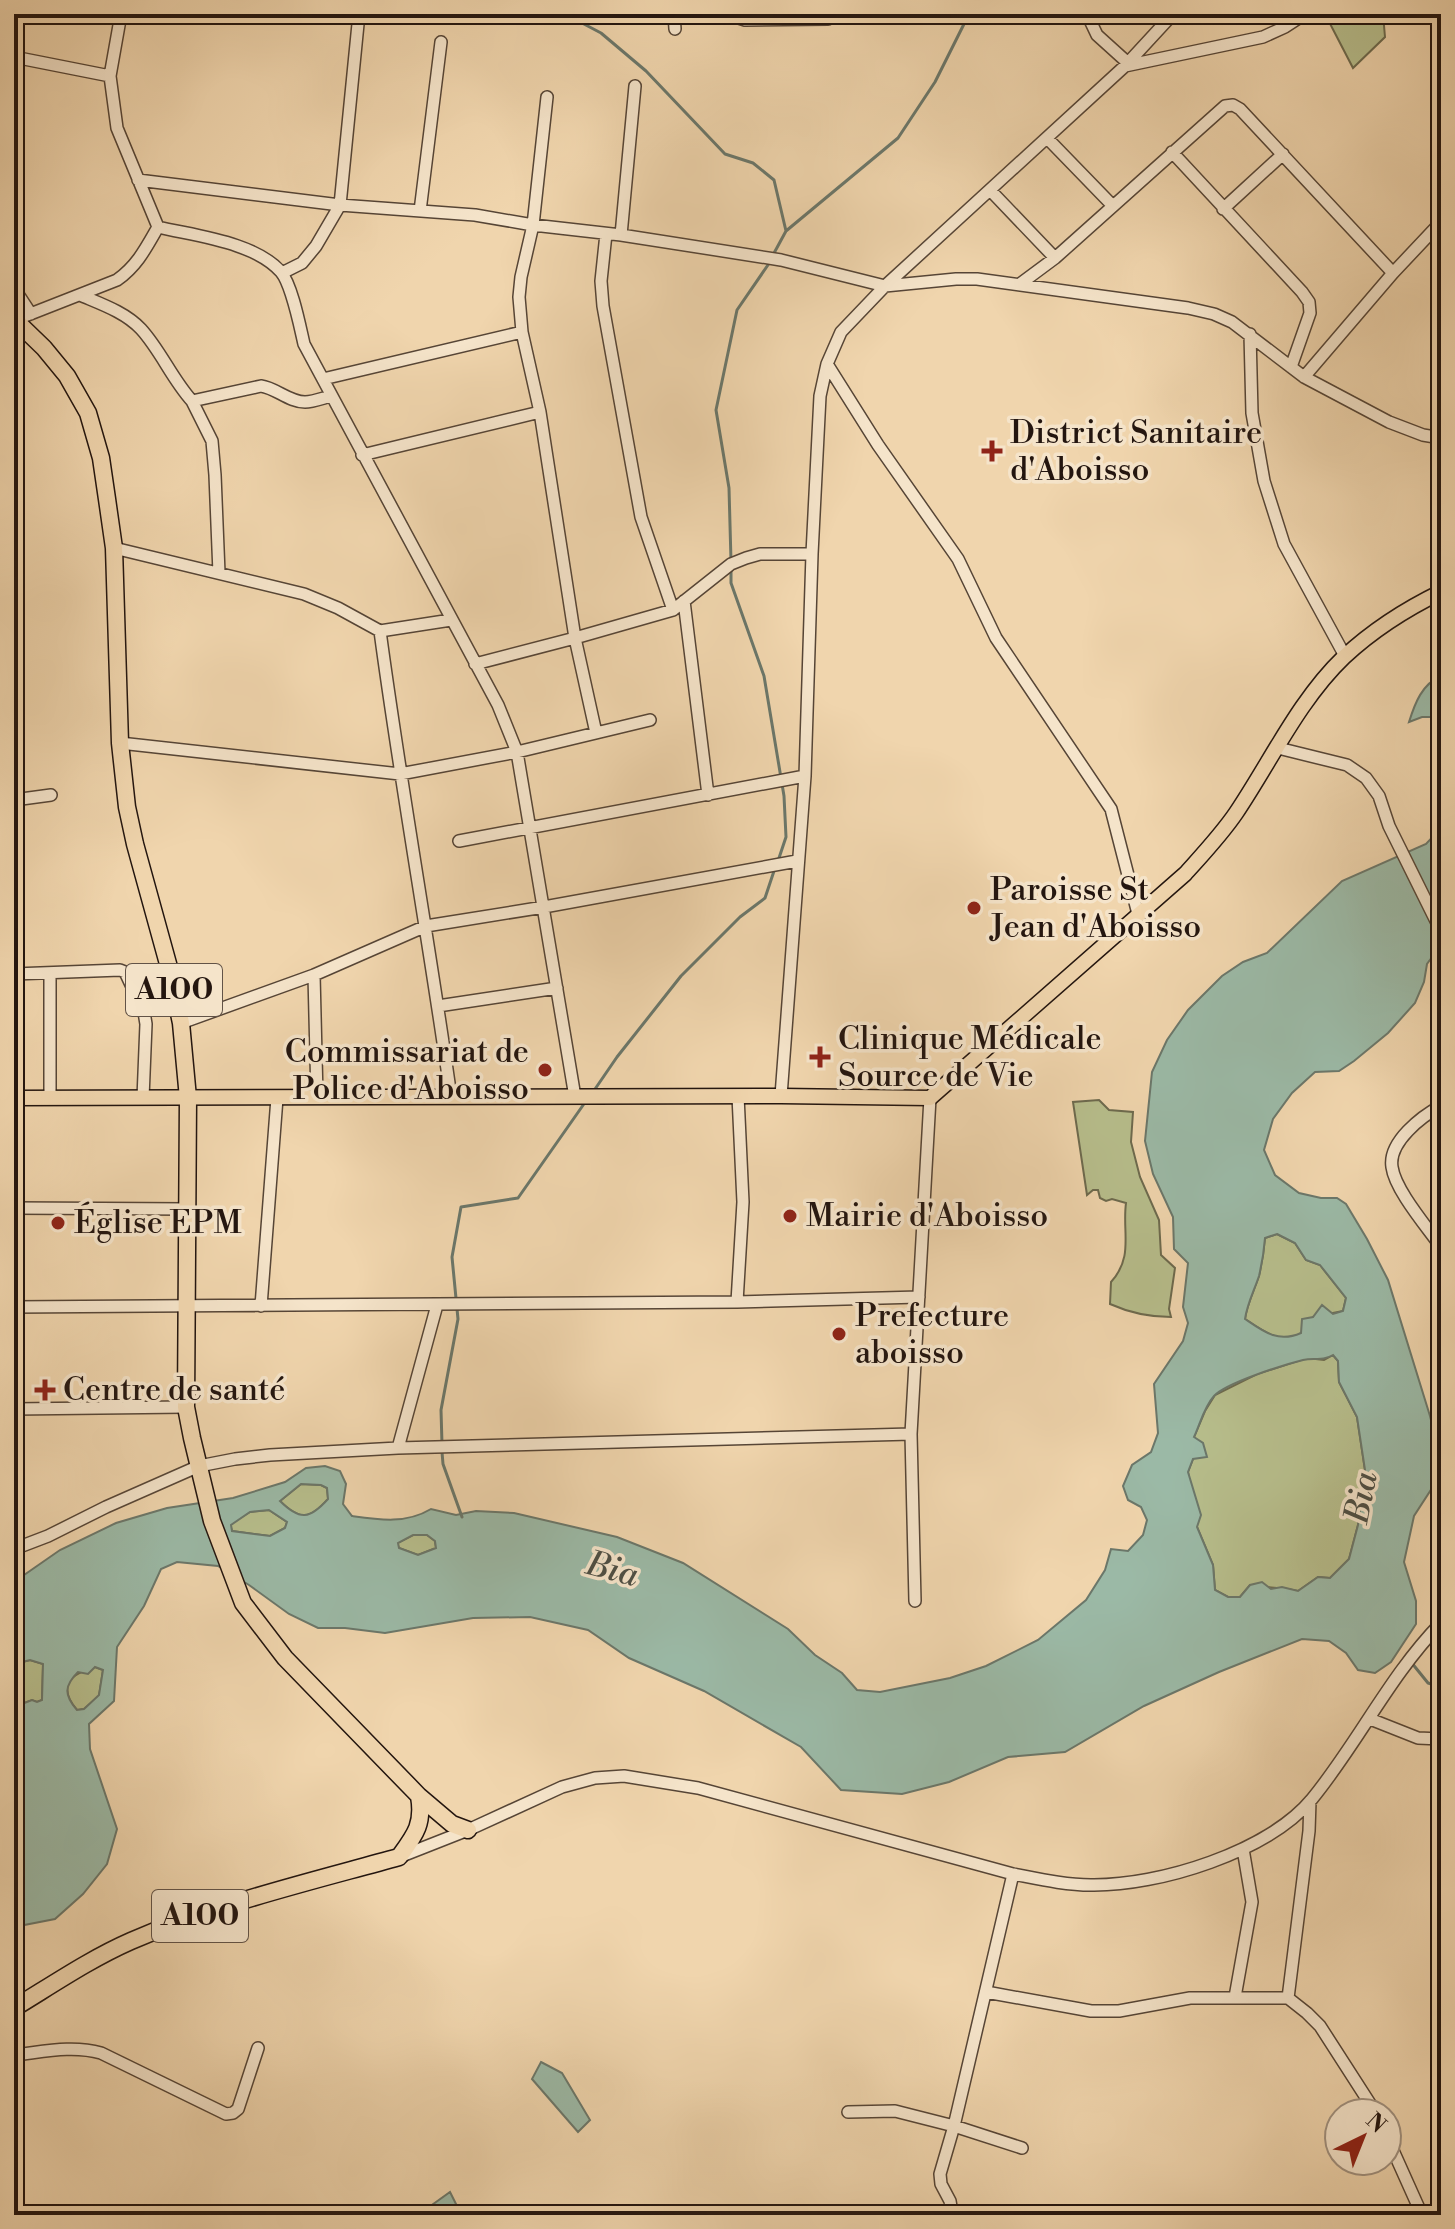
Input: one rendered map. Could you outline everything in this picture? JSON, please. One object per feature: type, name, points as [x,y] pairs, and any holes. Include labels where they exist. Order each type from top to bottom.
[{"type":"highway","name":"A100","points":[[20,318],[67,376],[88,413],[101,458],[114,548],[120,743],[127,807],[167,957],[181,1023],[188,1098],[186,1407],[212,1521],[243,1603],[285,1658],[419,1796]]},
{"type":"highway","points":[[419,1796],[452,1824],[468,1830]]},
{"type":"highway","points":[[399,1857],[419,1826],[422,1812],[419,1796]]},
{"type":"highway","name":"A100","points":[[14,2008],[130,1942],[241,1902],[399,1857]]},
{"type":"main road","points":[[14,1098],[930,1098],[1185,874],[1234,816],[1301,709],[1345,656],[1412,606],[1441,592]]},
{"type":"street","points":[[121,14],[110,76],[117,128],[158,227]]},
{"type":"street","points":[[282,273],[302,263],[340,205],[359,14]]},
{"type":"street","points":[[674,14],[675,29]]},
{"type":"street","points":[[737,14],[745,20],[828,19]]},
{"type":"street","points":[[1087,14],[1097,35],[1126,65]]},
{"type":"street","points":[[781,1096],[805,776],[820,396],[827,364],[841,332],[885,286],[1126,65],[1173,14]]},
{"type":"street","points":[[1126,65],[1263,37],[1303,14]]},
{"type":"street","points":[[420,211],[441,42]]},
{"type":"street","points":[[14,57],[110,76]]},
{"type":"street","points":[[621,235],[635,86]]},
{"type":"street","points":[[547,97],[533,225],[519,297],[522,332],[540,412],[575,638],[596,733]]},
{"type":"street","points":[[1020,284],[1055,258],[1225,106],[1233,105],[1283,154],[1393,273]]},
{"type":"street","points":[[1047,138],[1112,205]]},
{"type":"street","points":[[1172,152],[1309,302],[1310,313],[1291,367]]},
{"type":"street","points":[[1223,209],[1283,154]]},
{"type":"street","points":[[138,180],[340,205],[475,215],[621,235],[781,260],[885,286],[956,279],[1020,284],[1188,308],[1232,322],[1304,377],[1389,422],[1423,435],[1441,438]]},
{"type":"street","points":[[990,190],[1055,258]]},
{"type":"street","points":[[1304,377],[1441,222]]},
{"type":"street","points":[[158,227],[231,244],[261,257],[282,273],[304,344],[498,705],[517,752],[575,1097]]},
{"type":"street","points":[[14,288],[20,318],[117,280],[140,259],[158,227]]},
{"type":"street","points":[[606,234],[601,281],[603,306],[641,517],[673,610]]},
{"type":"street","points":[[80,295],[121,314],[140,328],[177,385],[192,401],[212,441],[219,573]]},
{"type":"street","points":[[323,379],[522,332]]},
{"type":"street","points":[[1250,334],[1252,413],[1264,481],[1284,544],[1345,656]]},
{"type":"street","points":[[827,364],[878,445],[958,559],[996,638],[1111,809],[1138,914]]},
{"type":"street","points":[[192,401],[261,386],[307,402],[331,396]]},
{"type":"street","points":[[362,455],[540,412]]},
{"type":"street","points":[[114,548],[304,594],[380,631],[451,620]]},
{"type":"street","points":[[475,664],[673,610],[731,564],[746,558],[760,554],[812,554]]},
{"type":"street","points":[[684,601],[708,795]]},
{"type":"street","points":[[380,631],[451,1097]]},
{"type":"street","points":[[120,743],[400,774],[517,752],[650,720]]},
{"type":"street","points":[[1278,748],[1347,765],[1366,778],[1379,796],[1389,826],[1441,931]]},
{"type":"street","points":[[459,841],[805,776]]},
{"type":"street","points":[[14,800],[51,795]]},
{"type":"street","points":[[181,1023],[314,975],[426,926],[797,861]]},
{"type":"street","points":[[14,974],[125,972],[144,1012],[146,1024],[143,1098]]},
{"type":"street","points":[[50,973],[50,1098]]},
{"type":"street","points":[[314,975],[317,1097]]},
{"type":"street","points":[[438,1006],[557,988]]},
{"type":"street","points":[[737,1302],[743,1202],[738,1096]]},
{"type":"street","points":[[261,1306],[277,1098]]},
{"type":"street","points":[[915,1601],[911,1434],[930,1098]]},
{"type":"street","points":[[1441,1106],[1403,1136],[1392,1156],[1392,1168],[1399,1186],[1441,1247]]},
{"type":"street","points":[[14,1208],[187,1209]]},
{"type":"street","points":[[14,1307],[737,1302],[919,1297]]},
{"type":"street","points":[[398,1448],[437,1305]]},
{"type":"street","points":[[14,1409],[186,1407]]},
{"type":"street","points":[[14,1549],[199,1466],[270,1455],[398,1448],[911,1434]]},
{"type":"street","points":[[399,1857],[468,1830],[562,1787],[595,1778],[624,1776],[698,1788],[1013,1874],[1053,1882],[1092,1885],[1135,1882],[1178,1872],[1243,1849],[1289,1821],[1310,1801],[1399,1675],[1441,1623]]},
{"type":"street","points":[[1370,1719],[1418,1738],[1441,1739]]},
{"type":"street","points":[[1288,1998],[1310,1801]]},
{"type":"street","points":[[1235,1997],[1252,1902],[1243,1849]]},
{"type":"street","points":[[948,2215],[950,2201],[941,2184],[940,2174],[1013,1874]]},
{"type":"street","points":[[986,1992],[1091,2011],[1119,2011],[1190,1998],[1288,1998],[1320,2026],[1366,2097]]},
{"type":"street","points":[[14,2055],[87,2049],[226,2114],[238,2109],[258,2048]]},
{"type":"street","points":[[848,2112],[895,2111],[1022,2148]]},
{"type":"street","points":[[1403,2173],[1422,2215]]},
{"type":"green space","points":[[1325,14],[1383,14],[1385,37],[1353,68]]},
{"type":"green space","points":[[1099,1100],[1109,1110],[1133,1112],[1131,1142],[1140,1177],[1159,1220],[1161,1255],[1175,1268],[1169,1309],[1171,1317],[1140,1314],[1110,1304],[1111,1282],[1125,1254],[1126,1203],[1112,1199],[1106,1201],[1100,1198],[1098,1190],[1087,1195],[1073,1102]]},
{"type":"green space","points":[[1277,1234],[1295,1243],[1306,1260],[1320,1265],[1346,1298],[1343,1311],[1313,1317],[1303,1332],[1287,1338],[1272,1335],[1245,1319],[1259,1276],[1265,1238]]},
{"type":"green space","points":[[1333,1355],[1338,1361],[1339,1382],[1357,1417],[1365,1470],[1358,1525],[1349,1559],[1330,1578],[1318,1577],[1298,1591],[1250,1585],[1240,1597],[1228,1597],[1215,1590],[1213,1565],[1197,1527],[1188,1472],[1193,1459],[1194,1437],[1205,1411],[1215,1395],[1257,1374],[1307,1358],[1324,1360]]},
{"type":"green space","points":[[301,1484],[327,1488],[328,1499],[310,1514],[299,1515],[280,1501]]},
{"type":"green space","points":[[269,1510],[287,1522],[285,1528],[270,1536],[232,1531],[230,1524],[250,1512]]},
{"type":"green space","points":[[413,1535],[427,1535],[435,1541],[436,1548],[418,1555],[399,1548],[397,1543]]},
{"type":"green space","points":[[14,1652],[22,1662],[30,1660],[43,1664],[42,1700],[32,1700],[14,1707]]},
{"type":"green space","points":[[95,1667],[103,1670],[99,1696],[84,1709],[77,1710],[68,1694],[69,1682],[79,1673]]},
{"type":"water","points":[[1441,676],[1441,717],[1422,717],[1409,722],[1424,689]]},
{"type":"water","name":"Bia","points":[[1441,828],[1441,945],[1427,964],[1424,982],[1415,1003],[1388,1033],[1354,1061],[1339,1071],[1315,1072],[1292,1093],[1273,1119],[1264,1150],[1275,1175],[1299,1193],[1337,1198],[1346,1204],[1367,1239],[1388,1280],[1440,1456],[1434,1485],[1414,1516],[1404,1562],[1416,1601],[1416,1624],[1391,1662],[1375,1673],[1358,1670],[1346,1653],[1329,1641],[1302,1639],[1144,1706],[1065,1752],[1008,1757],[949,1782],[902,1794],[841,1790],[801,1747],[704,1691],[629,1658],[588,1630],[530,1617],[473,1618],[385,1633],[318,1628],[289,1614],[218,1566],[177,1562],[161,1569],[144,1606],[117,1647],[114,1701],[89,1724],[90,1749],[117,1829],[107,1864],[83,1894],[55,1919],[14,1927],[14,1707],[32,1700],[42,1700],[43,1664],[30,1660],[22,1662],[14,1652],[14,1582],[60,1550],[116,1523],[167,1508],[233,1498],[285,1482],[306,1468],[325,1466],[340,1471],[346,1484],[343,1504],[352,1516],[402,1519],[431,1509],[456,1515],[476,1511],[514,1513],[617,1537],[683,1563],[788,1629],[815,1655],[842,1673],[857,1690],[880,1692],[950,1678],[986,1666],[1038,1640],[1086,1600],[1105,1570],[1111,1549],[1128,1551],[1143,1535],[1147,1520],[1141,1507],[1128,1500],[1123,1486],[1132,1465],[1151,1452],[1158,1433],[1154,1384],[1183,1341],[1188,1323],[1183,1307],[1188,1263],[1174,1249],[1173,1217],[1153,1174],[1145,1141],[1152,1072],[1167,1040],[1188,1010],[1222,976],[1243,962],[1267,953],[1342,881],[1426,844]],"holes":[[[1277,1234],[1295,1243],[1306,1260],[1320,1265],[1346,1298],[1343,1311],[1333,1314],[1322,1305],[1313,1317],[1302,1319],[1301,1333],[1285,1337],[1265,1332],[1245,1319],[1259,1276],[1265,1238]],[[1333,1355],[1338,1361],[1339,1382],[1357,1417],[1365,1470],[1358,1525],[1349,1559],[1330,1578],[1318,1577],[1298,1591],[1282,1587],[1271,1589],[1262,1582],[1250,1585],[1240,1597],[1228,1597],[1215,1590],[1213,1565],[1197,1527],[1201,1515],[1188,1472],[1193,1459],[1207,1457],[1203,1443],[1194,1437],[1202,1416],[1214,1396],[1230,1386],[1294,1362]],[[301,1484],[327,1488],[328,1499],[316,1511],[305,1515],[293,1512],[280,1501]],[[269,1510],[287,1522],[285,1528],[270,1536],[232,1531],[231,1525],[250,1512]],[[413,1535],[427,1535],[435,1541],[436,1548],[418,1555],[399,1548],[398,1543]],[[95,1667],[103,1670],[99,1695],[84,1709],[77,1710],[67,1691],[78,1672],[88,1674]]]},
{"type":"water","points":[[541,2062],[562,2073],[590,2120],[578,2132],[532,2079]]},
{"type":"water","points":[[450,2192],[459,2210],[456,2215],[429,2215],[425,2210]]},
{"type":"waterway","points":[[565,14],[601,33],[646,71],[725,154],[753,163],[774,180],[786,231]]},
{"type":"waterway","points":[[773,255],[786,231],[898,138],[935,82],[969,14]]},
{"type":"waterway","points":[[731,561],[729,488],[716,410],[737,310],[770,262]]},
{"type":"waterway","points":[[731,569],[731,583],[764,676],[784,796],[786,837],[778,861]]},
{"type":"waterway","points":[[593,1092],[681,976],[740,917],[765,898],[775,868]]},
{"type":"waterway","points":[[442,1444],[441,1410],[458,1319],[452,1257],[461,1207],[518,1198],[586,1101]]},
{"type":"waterway","points":[[442,1452],[443,1464],[462,1517]]},
{"type":"waterway","points":[[1411,1662],[1428,1683],[1441,1687]]},
{"type":"place","name":"District Sanitaire d'Aboisso","points":[[992,451]]},
{"type":"place","name":"Paroisse St Jean d'Aboisso","points":[[974,908]]},
{"type":"place","name":"Clinique Médicale Source de Vie","points":[[820,1057]]},
{"type":"place","name":"Commissariat de Police d'Aboisso","points":[[545,1070]]},
{"type":"place","name":"Mairie d'Aboisso","points":[[790,1216]]},
{"type":"place","name":"Église EPM","points":[[58,1223]]},
{"type":"place","name":"Prefecture aboisso","points":[[839,1334]]},
{"type":"place","name":"Centre de santé","points":[[45,1390]]}]
